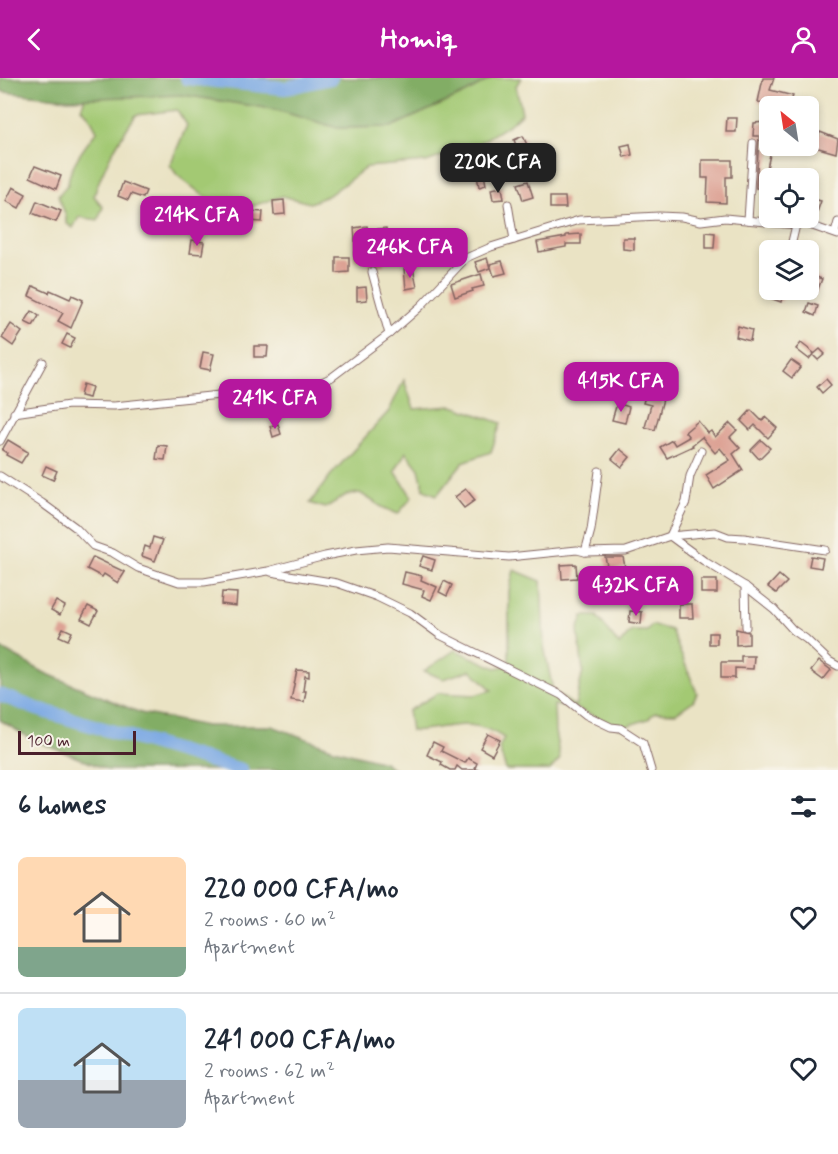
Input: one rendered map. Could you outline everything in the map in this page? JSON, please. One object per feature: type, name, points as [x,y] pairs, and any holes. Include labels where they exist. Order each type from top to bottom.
[{"type":"street","points":[[748,220],[753,143]]},
{"type":"street","points":[[508,204],[514,240]]},
{"type":"street","points":[[14,413],[69,405],[114,406],[229,393],[306,390],[332,377],[389,334],[421,306],[466,258],[490,247],[579,220],[660,216],[701,221],[725,218],[759,221]]},
{"type":"street","points":[[817,228],[836,234],[838,222]]},
{"type":"street","points":[[372,272],[389,334]]},
{"type":"street","points":[[0,441],[43,362]]},
{"type":"street","points":[[670,536],[686,502],[690,476],[701,451]]},
{"type":"street","points":[[585,552],[591,530],[599,471]]},
{"type":"street","points":[[0,476],[42,503],[75,528],[93,546],[112,553],[138,568],[179,582],[204,582],[268,571],[356,550],[388,548],[509,557],[577,550],[585,552],[626,551],[670,536],[715,532],[728,537],[825,550]]},
{"type":"street","points":[[670,536],[704,561],[745,586],[774,609],[793,630],[829,661],[838,666]]},
{"type":"street","points":[[268,571],[337,583],[377,597],[410,613],[440,635],[561,695],[586,715],[611,727],[620,728],[643,743],[651,770]]},
{"type":"street","points":[[745,586],[746,627]]},
{"type":"green space","points":[[0,78],[492,78],[466,93],[391,127],[338,128],[273,109],[183,95],[68,99],[4,92],[0,90]]},
{"type":"green space","points":[[492,78],[521,78],[516,86],[522,113],[510,124],[478,144],[426,162],[367,167],[329,195],[310,203],[282,196],[244,209],[226,205],[218,207],[177,175],[170,165],[187,125],[177,110],[136,115],[112,154],[94,196],[103,207],[98,220],[79,217],[73,228],[66,223],[66,216],[58,196],[68,184],[71,170],[79,156],[97,131],[89,116],[81,108],[85,98],[183,95],[273,109],[338,128],[391,127],[466,93]]},
{"type":"green space","points":[[404,380],[414,409],[453,406],[501,423],[491,452],[463,462],[437,495],[424,490],[419,469],[406,452],[395,471],[412,497],[398,514],[360,493],[346,495],[325,508],[310,503],[330,476],[389,411]]},
{"type":"green space","points":[[514,570],[541,581],[544,646],[553,691],[575,706],[583,671],[578,631],[583,616],[597,616],[619,645],[631,631],[647,631],[652,625],[671,630],[697,693],[693,701],[676,713],[655,712],[648,719],[620,728],[578,709],[554,705],[555,732],[560,759],[550,770],[506,770],[499,748],[504,738],[480,727],[459,725],[411,731],[408,711],[438,693],[475,695],[492,690],[471,670],[443,679],[424,671],[455,650],[496,668],[509,665],[509,591]]},
{"type":"green space","points":[[0,648],[45,673],[141,713],[206,726],[272,726],[334,749],[384,762],[395,770],[108,770],[31,739],[0,720]]},
{"type":"building","points":[[763,78],[774,78],[770,90],[793,96],[759,96]]},
{"type":"building","points":[[727,118],[737,118],[736,132],[726,132]]},
{"type":"building","points":[[754,123],[759,123],[759,136],[753,136]]},
{"type":"building","points":[[820,132],[838,139],[836,153],[819,148]]},
{"type":"building","points":[[523,136],[527,145],[523,146],[528,158],[522,161],[514,140]]},
{"type":"building","points":[[759,136],[759,156],[770,156],[767,168],[759,168],[759,188],[756,188]]},
{"type":"building","points":[[630,144],[632,155],[624,157],[621,146]]},
{"type":"building","points":[[702,160],[732,160],[732,177],[726,177],[726,203],[707,202],[708,178],[702,178]]},
{"type":"building","points":[[35,166],[61,176],[56,189],[30,177]]},
{"type":"building","points":[[484,174],[486,185],[479,187],[477,175]]},
{"type":"building","points":[[528,181],[533,197],[523,200],[518,184]]},
{"type":"building","points":[[123,182],[146,191],[143,198],[131,194],[128,200],[118,196]]},
{"type":"building","points":[[13,187],[26,194],[19,208],[6,201]]},
{"type":"building","points":[[502,187],[504,199],[493,200],[491,189]]},
{"type":"building","points":[[550,197],[565,197],[566,208],[550,208]]},
{"type":"building","points":[[284,200],[285,214],[274,215],[273,201]]},
{"type":"building","points":[[37,201],[61,211],[56,222],[32,213]]},
{"type":"building","points":[[251,211],[263,212],[262,222],[249,221]]},
{"type":"building","points":[[367,226],[368,230],[386,228],[388,237],[382,238],[383,252],[397,250],[398,260],[383,262],[384,265],[369,266],[369,259],[355,260],[354,228]]},
{"type":"building","points":[[706,232],[715,233],[714,248],[706,248]]},
{"type":"building","points":[[581,234],[581,244],[566,244],[566,247],[539,252],[537,242]]},
{"type":"building","points":[[623,238],[634,238],[634,250],[623,249]]},
{"type":"building","points":[[192,240],[204,242],[202,254],[190,253]]},
{"type":"building","points":[[336,257],[349,257],[349,272],[336,273]]},
{"type":"building","points":[[487,258],[490,268],[479,272],[475,262]]},
{"type":"building","points":[[502,261],[506,273],[494,276],[490,264]]},
{"type":"building","points":[[413,268],[417,287],[406,289],[404,269]]},
{"type":"building","points":[[481,274],[484,286],[455,297],[451,284]]},
{"type":"building","points":[[33,286],[49,293],[50,290],[70,299],[72,295],[83,300],[71,328],[58,321],[63,313],[29,296]]},
{"type":"building","points":[[366,287],[367,300],[357,301],[357,288]]},
{"type":"building","points":[[809,303],[818,306],[815,316],[806,312]]},
{"type":"building","points":[[32,311],[39,316],[33,326],[25,322]]},
{"type":"building","points":[[11,324],[22,332],[13,346],[2,338]]},
{"type":"building","points":[[738,326],[752,330],[750,341],[736,337]]},
{"type":"building","points":[[67,334],[75,338],[70,348],[62,344]]},
{"type":"building","points":[[801,343],[814,353],[809,359],[796,349]]},
{"type":"building","points":[[254,346],[268,346],[267,357],[254,357]]},
{"type":"building","points":[[820,349],[825,354],[818,360],[813,355]]},
{"type":"building","points":[[203,352],[214,354],[210,370],[200,368]]},
{"type":"building","points":[[791,360],[801,367],[792,378],[783,371]]},
{"type":"building","points":[[826,379],[831,385],[822,393],[817,387]]},
{"type":"building","points":[[83,384],[92,387],[89,398],[80,396]]},
{"type":"building","points":[[647,389],[664,395],[655,430],[645,427],[651,405],[643,403]]},
{"type":"building","points":[[617,403],[629,407],[625,423],[612,420]]},
{"type":"building","points":[[751,410],[762,421],[765,417],[777,428],[768,438],[755,425],[750,430],[741,421]]},
{"type":"building","points":[[698,421],[708,433],[711,431],[715,437],[730,423],[737,430],[730,437],[740,448],[733,454],[743,470],[714,489],[706,475],[730,460],[720,448],[715,453],[702,437],[693,446],[667,458],[660,447],[672,440],[675,445],[689,437],[685,432]]},
{"type":"building","points":[[278,424],[281,434],[273,437],[270,426]]},
{"type":"building","points":[[8,440],[28,452],[21,463],[6,455],[7,453],[2,450]]},
{"type":"building","points":[[761,440],[770,448],[759,459],[751,450]]},
{"type":"building","points":[[158,445],[167,446],[165,460],[156,459]]},
{"type":"building","points":[[620,449],[630,457],[622,467],[612,459]]},
{"type":"building","points":[[46,466],[57,471],[53,480],[42,475]]},
{"type":"building","points":[[466,489],[475,500],[464,508],[455,497]]},
{"type":"building","points":[[153,537],[163,540],[155,561],[142,556],[145,546],[150,548]]},
{"type":"building","points":[[423,556],[435,560],[432,570],[419,566]]},
{"type":"building","points":[[811,556],[823,558],[821,568],[809,566]]},
{"type":"building","points":[[93,557],[125,572],[118,583],[104,574],[102,577],[87,569]]},
{"type":"building","points":[[605,557],[623,557],[625,567],[608,570]]},
{"type":"building","points":[[576,564],[577,578],[562,579],[561,565]]},
{"type":"building","points":[[405,572],[422,576],[421,580],[437,587],[431,600],[422,596],[424,590],[402,584]]},
{"type":"building","points":[[779,575],[787,582],[776,593],[768,587]]},
{"type":"building","points":[[701,580],[717,580],[717,593],[701,593]]},
{"type":"building","points":[[444,581],[452,585],[447,596],[439,592]]},
{"type":"building","points":[[222,592],[237,593],[236,606],[221,604]]},
{"type":"building","points":[[56,601],[65,606],[60,615],[51,610]]},
{"type":"building","points":[[679,604],[692,604],[693,618],[679,618]]},
{"type":"building","points":[[88,606],[98,611],[91,624],[81,619]]},
{"type":"building","points":[[630,611],[642,612],[641,624],[629,622]]},
{"type":"building","points":[[63,628],[72,632],[68,640],[59,636]]},
{"type":"building","points":[[736,629],[749,632],[749,644],[736,645]]},
{"type":"building","points":[[709,633],[717,633],[717,644],[709,644]]},
{"type":"building","points":[[741,656],[754,656],[753,669],[735,668],[735,678],[721,678],[721,662],[741,662]]},
{"type":"building","points":[[819,661],[831,670],[823,680],[811,671]]},
{"type":"building","points":[[297,670],[309,671],[309,677],[305,676],[304,702],[291,700]]},
{"type":"building","points":[[488,734],[500,740],[492,755],[480,748]]},
{"type":"building","points":[[433,742],[443,747],[441,751],[465,763],[468,758],[477,763],[475,768],[478,770],[462,770],[457,766],[455,770],[450,770],[441,765],[442,762],[427,755]]},
{"type":"waterway","points":[[187,78],[285,88],[331,78]]},
{"type":"waterway","points":[[0,695],[37,709],[241,770]]}]
